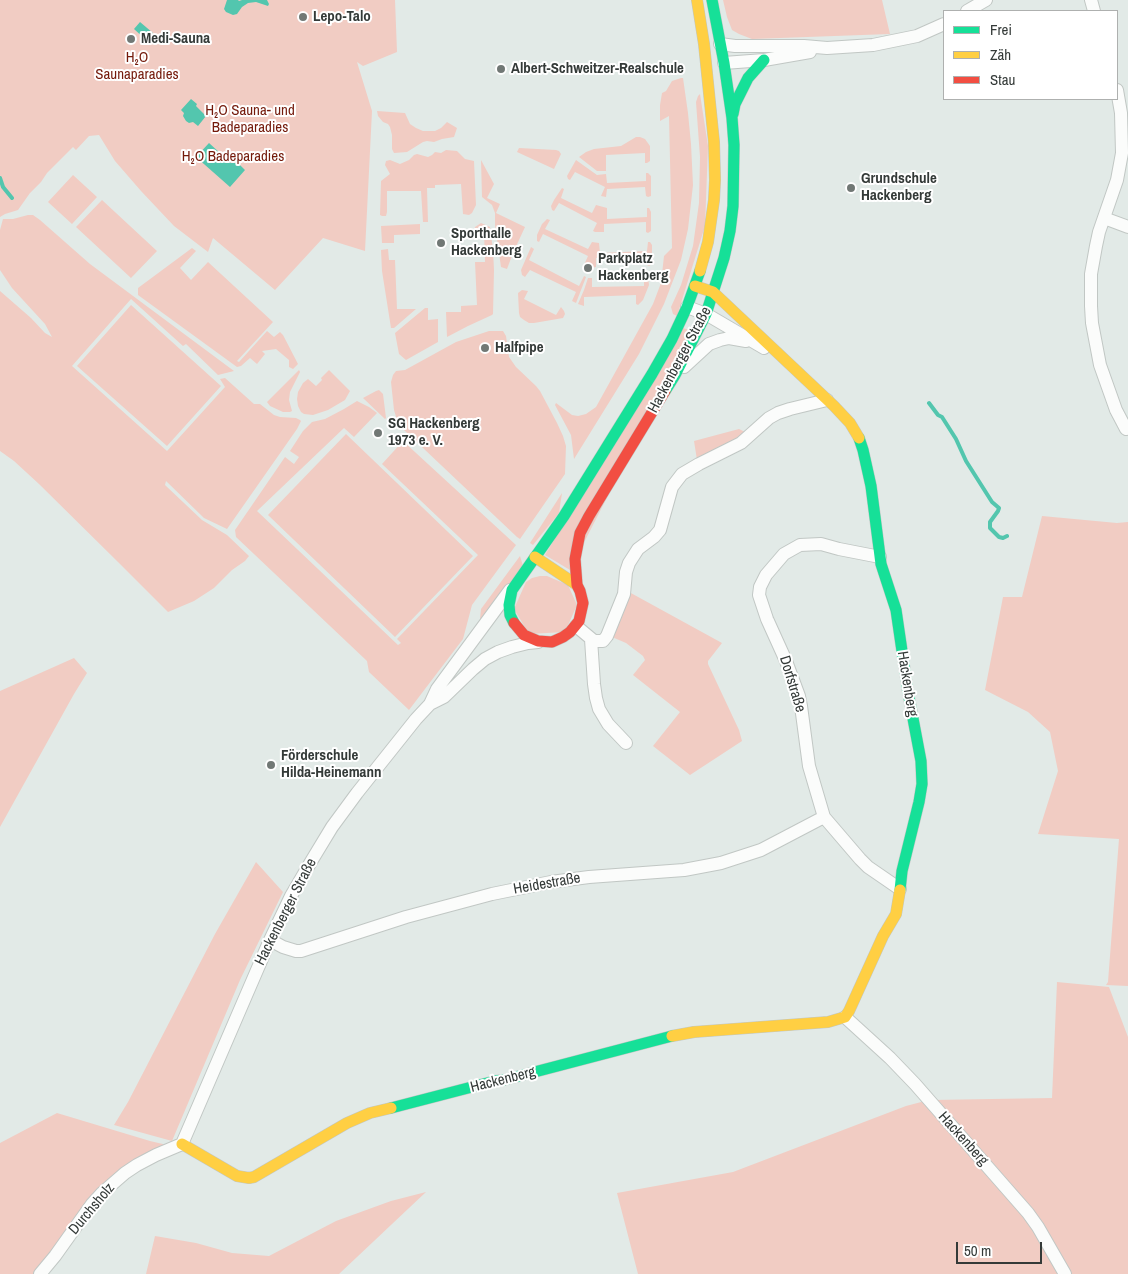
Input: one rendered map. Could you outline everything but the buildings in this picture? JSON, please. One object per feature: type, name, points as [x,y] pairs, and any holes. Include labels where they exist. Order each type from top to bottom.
[{"type":"street","name":"Hackenberger Straße","points":[[182,1144],[270,940],[300,879],[332,827],[357,793],[430,704],[437,688],[564,516],[642,390],[672,339],[687,307],[710,232],[715,180],[714,142],[704,44],[697,0]]},
{"type":"street","name":"Hackenberger Straße","points":[[430,704],[444,697],[486,659],[498,652],[528,643],[552,642],[560,639],[576,626],[581,615],[583,603],[577,585],[575,559],[583,525],[675,375],[706,314],[728,244],[733,206],[734,171],[732,118],[712,0]]},
{"type":"street","points":[[969,10],[986,0]]},
{"type":"street","points":[[704,44],[828,48],[873,45],[907,39],[943,25]]},
{"type":"street","points":[[706,64],[764,60],[828,48]]},
{"type":"street","points":[[732,118],[735,104],[744,85],[753,71],[764,60]]},
{"type":"street","points":[[1118,96],[1121,113],[1122,153],[1117,180],[1096,246],[1090,290],[1092,323],[1103,377],[1126,429]]},
{"type":"street","points":[[1104,218],[1128,227]]},
{"type":"street","points":[[695,286],[714,292]]},
{"type":"street","name":"Hackenberg","points":[[182,1144],[237,1176],[249,1178],[254,1177],[346,1123],[379,1111],[504,1080],[666,1036],[694,1032],[821,1023],[845,1016],[849,1011],[883,936],[896,914],[902,871],[920,802],[922,773],[896,610],[883,573],[864,450],[850,423],[714,292]]},
{"type":"street","name":"Hackenberg","points":[[687,307],[706,314],[792,366]]},
{"type":"street","name":"Hackenberg","points":[[675,375],[713,342],[729,338],[755,343]]},
{"type":"street","points":[[576,626],[594,641],[600,641],[607,636],[624,594],[626,572],[629,563],[638,549],[660,530],[670,491],[682,474],[741,443],[770,418],[790,409],[827,400]]},
{"type":"street","name":"Dorfstraße","points":[[880,557],[839,550],[822,544],[800,545],[790,550],[778,560],[766,575],[760,587],[759,595],[799,696],[809,766],[824,817],[868,867],[900,890]]},
{"type":"street","points":[[535,557],[577,585]]},
{"type":"street","name":"Hackenberger Straße","points":[[517,581],[509,600],[512,620],[524,635],[533,640],[543,642]]},
{"type":"street","points":[[591,639],[594,684],[599,709],[608,724],[626,743]]},
{"type":"street","name":"Heidestraße","points":[[270,940],[283,947],[302,951],[406,917],[492,894],[551,882],[589,877],[684,870],[721,863],[761,850],[824,817]]},
{"type":"street","name":"Hackenberg","points":[[845,1016],[915,1084],[1028,1213],[1065,1274]]},
{"type":"street","name":"Durchsholz","points":[[40,1274],[102,1193],[137,1165],[182,1144]]},
{"type":"green space","name":"H₂O Sauna- und Badeparadies","points":[[0,0],[395,0],[397,52],[363,66],[357,62],[372,111],[365,251],[323,238],[275,290],[213,238],[208,252],[174,226],[115,161],[99,135],[89,136],[76,150],[73,147],[47,173],[18,210],[0,217]]},
{"type":"green space","points":[[723,0],[882,0],[890,34],[752,39],[732,30]]},
{"type":"green space","points":[[683,78],[688,113],[693,185],[688,229],[681,260],[664,304],[639,354],[574,459],[571,435],[555,405],[556,403],[572,415],[578,416],[586,414],[596,407],[653,304],[661,283],[664,256],[672,248],[669,116],[660,121],[660,105],[662,93],[666,91],[672,81]]},
{"type":"green space","points":[[700,94],[708,146],[705,226],[677,316],[673,314],[671,307],[681,285],[693,246],[699,203],[700,157],[696,102]]},
{"type":"green space","points":[[377,111],[405,113],[410,124],[423,131],[435,131],[447,122],[457,128],[454,137],[434,142],[423,142],[407,152],[394,153],[390,127],[378,116]]},
{"type":"green space","points":[[636,137],[645,139],[650,146],[650,161],[647,163],[645,163],[645,153],[606,155],[606,171],[597,171],[579,157],[594,149],[621,146]]},
{"type":"green space","points":[[519,148],[556,150],[561,154],[554,169],[517,152]]},
{"type":"green space","points":[[446,150],[457,151],[465,159],[474,161],[476,205],[472,213],[469,215],[463,214],[461,184],[435,185],[435,188],[427,188],[428,222],[423,222],[421,191],[387,191],[386,216],[380,215],[381,181],[390,174],[385,165],[386,161],[390,160],[400,164],[417,154],[428,157],[435,152],[441,153]]},
{"type":"green space","points":[[481,160],[494,184],[487,198],[500,204],[496,213],[525,227],[507,269],[501,267],[495,213],[492,205],[482,197]]},
{"type":"green space","points":[[576,160],[597,175],[606,174],[607,183],[646,181],[646,173],[648,173],[651,176],[651,196],[646,196],[645,187],[607,189],[606,197],[601,196],[605,187],[575,172],[570,180],[568,179],[567,176]]},
{"type":"green space","points":[[73,175],[97,197],[72,224],[48,202]]},
{"type":"green space","points":[[562,188],[564,189],[561,198],[592,213],[596,205],[607,208],[607,219],[647,217],[647,208],[649,208],[651,212],[651,231],[646,232],[646,222],[604,224],[604,232],[595,232],[593,231],[597,223],[559,203],[554,211],[552,210],[551,206]]},
{"type":"green space","points":[[102,200],[157,251],[131,278],[76,227]]},
{"type":"green space","points":[[33,215],[40,220],[90,264],[234,371],[218,375],[186,344],[183,346],[131,299],[72,366],[167,451],[225,387],[220,379],[225,378],[254,404],[260,404],[274,415],[296,418],[301,421],[227,529],[204,518],[166,481],[165,485],[202,520],[227,535],[249,556],[214,588],[194,601],[168,612],[39,484],[0,451],[0,291],[45,333],[52,337],[45,324],[12,288],[0,270],[0,230],[3,219],[13,219]]},
{"type":"green space","points":[[547,219],[550,220],[545,229],[588,249],[592,242],[599,243],[600,253],[647,251],[648,242],[650,242],[652,245],[652,264],[647,265],[647,257],[596,258],[596,267],[591,268],[584,265],[588,256],[543,234],[539,242],[537,241],[537,235],[542,224]]},
{"type":"green space","points":[[481,223],[490,227],[494,270],[493,314],[447,337],[446,312],[461,312],[461,306],[477,305],[475,262],[485,262],[484,231],[474,231],[475,227]]},
{"type":"green space","points":[[420,224],[420,234],[394,235],[394,243],[382,243],[381,226]]},
{"type":"green space","points":[[531,247],[534,249],[529,260],[579,286],[584,276],[586,277],[576,303],[572,301],[576,292],[530,270],[525,277],[522,275],[521,270]]},
{"type":"green space","points":[[192,248],[196,251],[180,268],[191,280],[208,262],[273,322],[237,361],[239,362],[267,331],[274,337],[280,332],[298,364],[293,369],[289,367],[289,360],[276,349],[262,351],[265,354],[257,364],[250,358],[237,367],[138,295],[138,288]]},
{"type":"green space","points":[[388,249],[389,260],[395,260],[397,309],[416,309],[394,328],[391,328],[382,271],[381,250]]},
{"type":"green space","points":[[644,276],[648,277],[649,285],[643,300],[638,305],[636,304],[636,295],[584,297],[584,306],[578,304],[588,278],[592,278],[592,287],[644,286]]},
{"type":"green space","points":[[522,290],[528,291],[524,299],[556,315],[561,307],[565,314],[563,318],[534,323],[524,320],[520,317],[519,313],[518,293]]},
{"type":"green space","points":[[131,305],[221,386],[167,446],[77,366]]},
{"type":"green space","points":[[425,308],[428,308],[428,320],[438,319],[438,342],[406,360],[399,354],[395,333]]},
{"type":"green space","points":[[683,328],[692,331],[570,570],[545,555]]},
{"type":"green space","points":[[489,331],[503,331],[506,336],[509,357],[516,367],[540,391],[557,423],[566,446],[565,474],[520,539],[404,430],[397,420],[394,410],[391,382],[396,371],[405,370],[456,342]]},
{"type":"green space","points":[[299,370],[300,372],[290,392],[289,400],[292,411],[283,412],[270,406],[267,402]]},
{"type":"green space","points":[[329,370],[350,391],[345,400],[328,410],[313,415],[304,414],[298,406],[297,399],[298,392],[303,383],[308,379],[316,386]]},
{"type":"green space","points":[[379,390],[383,394],[385,419],[363,398]]},
{"type":"green space","points":[[357,401],[377,413],[354,437],[344,428],[257,511],[398,645],[401,643],[397,639],[478,555],[382,464],[403,441],[516,545],[472,605],[463,639],[409,710],[369,672],[367,661],[236,537],[235,530],[285,457],[294,464],[299,457],[290,451],[303,431],[312,422],[325,419]]},
{"type":"green space","points":[[739,429],[747,433],[697,460],[694,441]]},
{"type":"green space","points":[[346,434],[473,556],[395,637],[268,515]]},
{"type":"green space","points":[[562,493],[559,513],[533,545],[530,543]]},
{"type":"green space","points":[[1042,516],[1117,523],[1128,522],[1128,986],[1106,985],[1108,982],[1119,839],[1038,834],[1058,771],[1050,732],[1028,712],[985,690],[1003,597],[1022,597]]},
{"type":"green space","points":[[520,556],[523,566],[482,621],[480,619],[481,609]]},
{"type":"green space","points":[[540,576],[547,576],[568,585],[577,605],[565,632],[529,634],[514,609],[526,582]]},
{"type":"green space","points":[[629,592],[722,643],[708,661],[708,664],[739,730],[742,741],[690,775],[653,746],[680,712],[633,675],[645,660],[643,656],[626,643],[612,637]]},
{"type":"green space","points":[[74,658],[87,673],[0,827],[0,691]]},
{"type":"green space","points":[[256,862],[283,892],[240,980],[172,1141],[114,1125],[128,1102],[215,934]]},
{"type":"green space","points":[[1057,982],[1109,987],[1128,1037],[1128,1274],[1068,1274],[932,1100],[1052,1098]]},
{"type":"green space","points":[[925,1101],[1013,1199],[1061,1274],[638,1274],[617,1193],[733,1172],[906,1106]]},
{"type":"green space","points":[[57,1113],[167,1145],[136,1161],[48,1256],[34,1274],[0,1274],[0,1143]]},
{"type":"green space","points":[[426,1192],[339,1274],[146,1274],[155,1236],[196,1243],[232,1253],[269,1256],[336,1221],[391,1201]]},
{"type":"shaded area","points":[[227,0],[267,0],[269,4],[268,6],[256,2],[248,3],[237,14],[233,15],[224,9]]},
{"type":"shaded area","points":[[140,22],[153,33],[146,40],[134,29]]},
{"type":"shaded area","points":[[191,99],[206,116],[198,126],[193,122],[189,123],[186,121],[181,110]]},
{"type":"shaded area","points":[[209,143],[231,163],[238,163],[245,170],[230,187],[196,157]]},
{"type":"waterway","points":[[0,178],[3,187],[12,198]]},
{"type":"waterway","points":[[929,403],[938,415],[942,417],[956,439],[966,461],[992,502],[999,508],[990,522],[990,528],[999,537],[1007,536]]},
{"type":"traffic: fast","points":[[665,391],[706,314],[724,258],[730,231],[733,206],[734,145],[732,118],[712,0]]},
{"type":"traffic: fast","points":[[733,114],[735,104],[748,78],[764,60]]},
{"type":"traffic: fast","points":[[514,623],[510,615],[509,605],[512,590],[564,516],[652,374],[672,339],[687,307],[700,271]]},
{"type":"traffic: fast","points":[[859,438],[871,486],[881,564],[896,610],[908,692],[921,761],[922,784],[902,871],[900,890]]},
{"type":"traffic: fast","points":[[391,1108],[672,1036]]},
{"type":"traffic: slow","points":[[697,0],[704,44],[714,142],[715,180],[708,242],[700,271]]},
{"type":"traffic: slow","points":[[695,286],[713,292],[834,406],[850,423],[859,438]]},
{"type":"traffic: slow","points":[[535,557],[577,585]]},
{"type":"traffic: slow","points":[[672,1036],[694,1032],[828,1022],[845,1017],[883,936],[896,914],[900,890]]},
{"type":"traffic: slow","points":[[182,1144],[237,1176],[249,1178],[254,1177],[347,1123],[370,1113],[391,1108]]},
{"type":"traffic: jam","points":[[514,623],[524,635],[538,641],[552,642],[570,632],[579,621],[583,603],[577,585],[575,559],[580,533],[665,391]]},
{"type":"place","name":"Lepo-Talo","points":[[303,17]]},
{"type":"place","name":"Medi-Sauna","points":[[131,39]]},
{"type":"place","name":"Albert-Schweitzer-Realschule","points":[[501,69]]},
{"type":"place","name":"Grundschule Hackenberg","points":[[851,188]]},
{"type":"place","name":"Sporthalle Hackenberg","points":[[441,243]]},
{"type":"place","name":"Parkplatz Hackenberg","points":[[588,268]]},
{"type":"place","name":"Halfpipe","points":[[485,348]]},
{"type":"place","name":"SG Hackenberg 1973 e. V.","points":[[378,433]]},
{"type":"place","name":"Förderschule Hilda-Heinemann","points":[[271,765]]},
{"type":"park label","name":"H₂O Saunaparadies","points":[[137,66]]},
{"type":"park label","name":"H₂O Badeparadies","points":[[233,157]]}]
